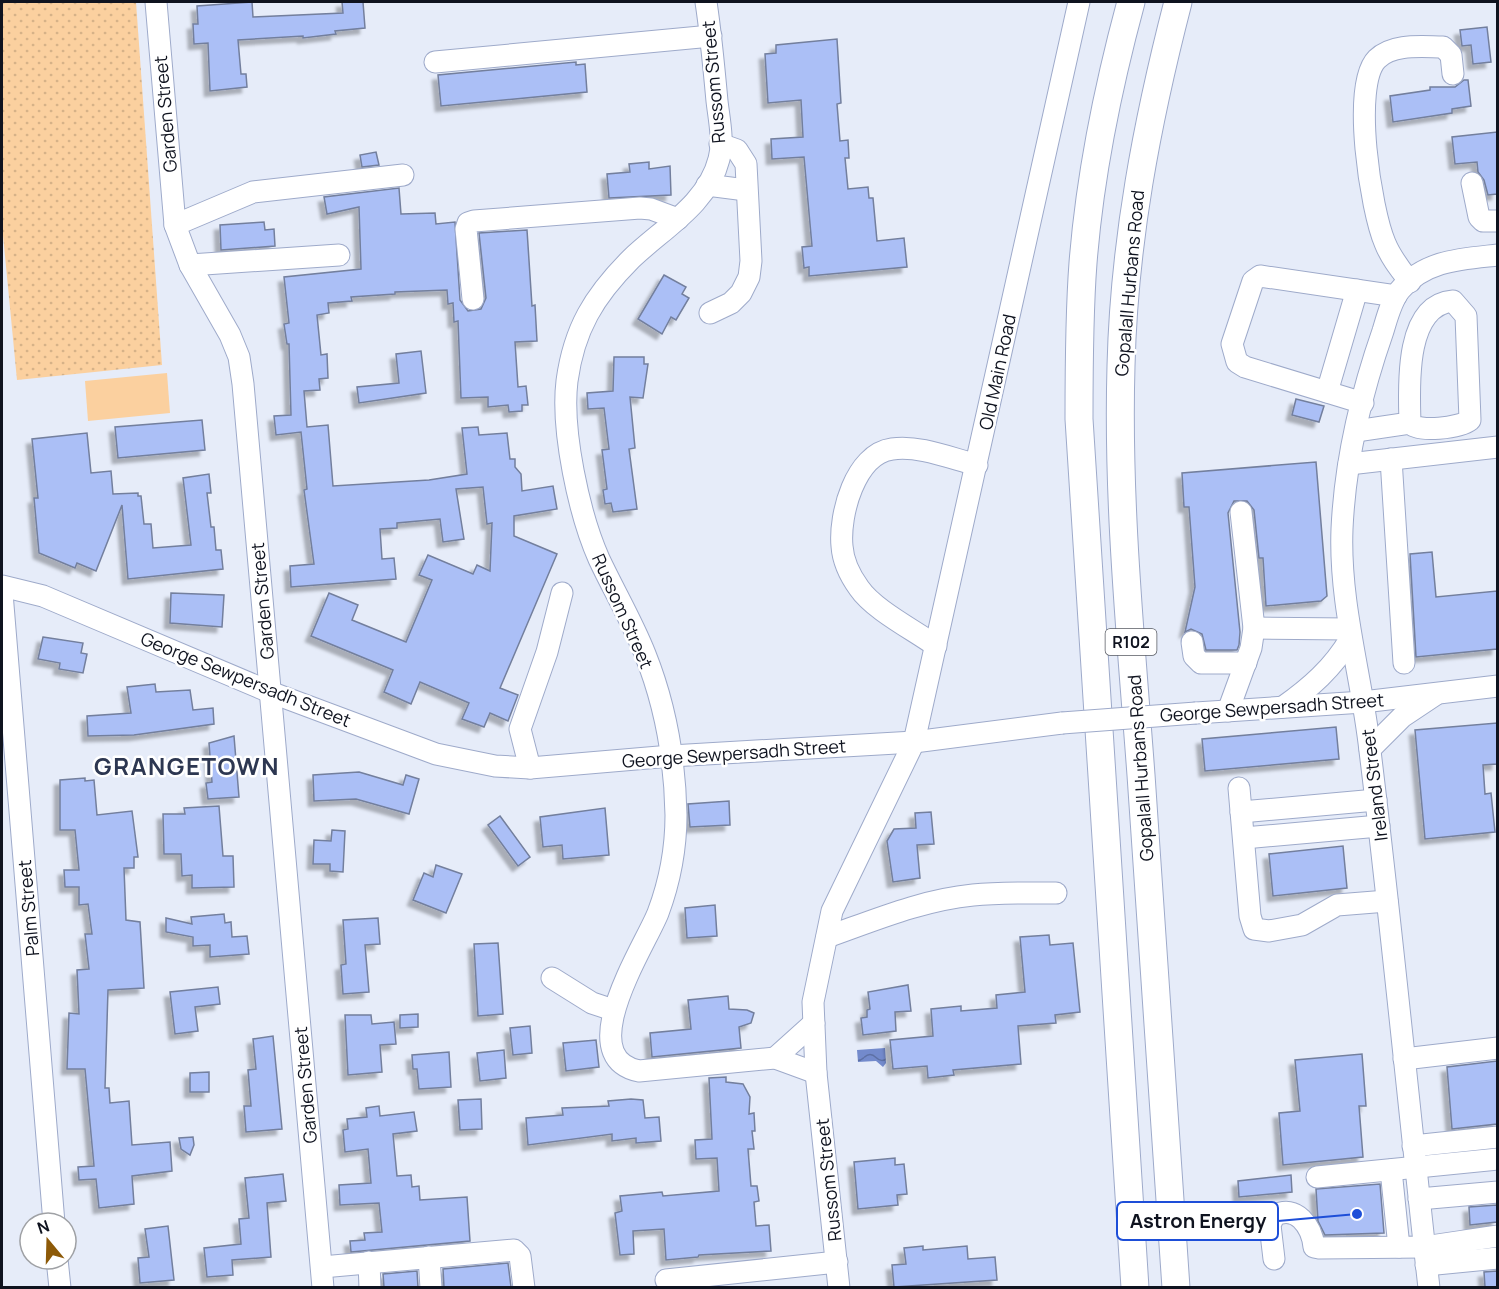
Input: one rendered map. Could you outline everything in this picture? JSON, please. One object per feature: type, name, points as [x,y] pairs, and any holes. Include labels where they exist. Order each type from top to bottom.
[{"type":"main road","name":"R102","points":[[1131,2],[1102,122],[1090,200],[1080,314],[1078,419],[1136,1287]]},
{"type":"main road","name":"Gopalall Hurbans Road","points":[[1176,1287],[1129,602],[1120,424],[1123,325],[1134,207],[1148,124],[1178,2]]},
{"type":"street","name":"Garden Street","points":[[156,2],[175,225],[190,265],[230,335],[239,357],[322,1277]]},
{"type":"street","name":"Russom Street","points":[[706,2],[711,36],[720,158],[707,185],[678,219],[632,259],[604,289],[586,315],[574,342],[565,412],[586,526],[646,656],[658,694],[671,756],[676,814],[670,871],[657,915],[613,1010],[611,1038],[615,1052],[630,1070],[657,1070],[775,1058],[816,1072]]},
{"type":"street","name":"Old Main Road","points":[[914,742],[1079,2]]},
{"type":"street","points":[[435,62],[711,36]]},
{"type":"street","points":[[1403,289],[1376,217],[1367,165],[1368,72],[1378,58],[1389,50],[1443,47],[1451,55],[1453,74]]},
{"type":"street","points":[[710,313],[736,298],[748,277],[751,261],[745,160],[737,150],[720,144]]},
{"type":"street","points":[[175,225],[253,192],[403,175]]},
{"type":"street","points":[[1472,183],[1479,217],[1483,221],[1497,221]]},
{"type":"street","points":[[707,185],[746,190]]},
{"type":"street","points":[[473,299],[466,229],[468,223],[640,208],[651,209],[678,219]]},
{"type":"street","points":[[190,265],[339,255]]},
{"type":"street","points":[[1363,403],[1245,367],[1237,362],[1232,344],[1253,281],[1260,276],[1357,290],[1403,289],[1428,268],[1446,261],[1497,255]]},
{"type":"street","name":"Ireland Street","points":[[1403,289],[1377,347],[1349,464],[1342,531],[1350,634],[1370,750],[1429,1287]]},
{"type":"street","points":[[1327,392],[1357,290]]},
{"type":"street","points":[[1356,431],[1410,423],[1418,429],[1457,426],[1470,420],[1467,316],[1453,301],[1444,302],[1427,314],[1417,335],[1409,377],[1410,423]]},
{"type":"street","points":[[1349,464],[1497,447]]},
{"type":"street","points":[[936,646],[861,591],[846,561],[842,547],[843,528],[860,468],[880,452],[909,448],[977,465]]},
{"type":"street","points":[[1391,459],[1404,663]]},
{"type":"street","points":[[1228,711],[1246,663],[1254,628],[1241,512]]},
{"type":"street","name":"George Sewpersadh Street","points":[[2,586],[43,596],[270,692],[436,754],[472,763],[530,768],[671,756],[914,742],[1062,723],[1363,702],[1497,686]]},
{"type":"street","name":"Palm Street","points":[[2,593],[53,1211]]},
{"type":"street","points":[[530,768],[520,729],[547,652],[562,593]]},
{"type":"street","points":[[1254,628],[1350,634],[1332,665],[1312,686],[1282,708]]},
{"type":"street","points":[[1192,642],[1194,656],[1201,663],[1246,663]]},
{"type":"street","points":[[1370,750],[1402,717],[1440,691]]},
{"type":"street","name":"Russom Street","points":[[839,1287],[816,1072],[813,1002],[832,911],[914,742]]},
{"type":"street","points":[[1239,788],[1250,916],[1252,925],[1259,931],[1302,925],[1337,905],[1387,901]]},
{"type":"street","points":[[1241,812],[1376,800]]},
{"type":"street","points":[[1244,838],[1379,825]]},
{"type":"street","points":[[827,937],[900,911],[942,900],[1012,892],[1056,893]]},
{"type":"street","points":[[552,978],[592,1003],[613,1010]]},
{"type":"street","points":[[775,1058],[814,1023]]},
{"type":"street","points":[[1404,1059],[1497,1048]]},
{"type":"street","points":[[1413,1146],[1497,1137]]},
{"type":"street","points":[[1317,1177],[1497,1159]]},
{"type":"street","points":[[1391,1170],[1399,1247]]},
{"type":"street","points":[[1419,1199],[1497,1192]]},
{"type":"street","points":[[1274,1259],[1270,1225],[1274,1216],[1287,1211],[1296,1213],[1302,1218],[1313,1239],[1314,1246],[1399,1247],[1425,1256],[1497,1258]]},
{"type":"street","points":[[1425,1256],[1497,1236]]},
{"type":"street","points":[[322,1277],[369,1262],[517,1251],[524,1287]]},
{"type":"street","points":[[429,1257],[431,1287]]},
{"type":"street","points":[[369,1262],[370,1287]]},
{"type":"street","points":[[666,1280],[837,1262]]},
{"type":"street","points":[[58,1271],[60,1287]]},
{"type":"shaded area","points":[[2,2],[136,2],[162,365],[17,380],[2,225]]},
{"type":"shaded area","points":[[167,373],[170,413],[88,421],[85,381]]},
{"type":"water","points":[[885,1048],[886,1063],[883,1067],[876,1061],[858,1062],[857,1050]]},
{"type":"building","points":[[252,2],[253,17],[343,13],[342,2],[363,2],[365,28],[335,31],[336,34],[303,38],[303,36],[238,40],[241,74],[246,74],[247,87],[210,91],[208,43],[194,44],[193,24],[198,24],[197,6]]},
{"type":"building","points":[[1487,27],[1491,62],[1473,64],[1471,45],[1462,46],[1460,30]]},
{"type":"building","points":[[837,39],[841,103],[837,104],[840,141],[848,140],[849,158],[845,158],[848,189],[868,187],[869,198],[873,198],[877,241],[904,238],[907,267],[809,276],[809,267],[804,268],[802,247],[812,246],[804,157],[772,159],[771,139],[803,137],[801,100],[768,103],[765,54],[776,53],[776,45]]},
{"type":"building","points":[[576,62],[576,65],[585,64],[587,92],[441,106],[438,75]]},
{"type":"building","points":[[1464,80],[1468,80],[1471,106],[1452,109],[1452,113],[1393,122],[1390,96],[1430,90],[1430,87],[1455,87]]},
{"type":"building","points":[[1497,132],[1497,194],[1488,195],[1484,180],[1478,172],[1477,162],[1455,164],[1452,137]]},
{"type":"building","points":[[376,152],[379,165],[362,167],[360,155]]},
{"type":"building","points":[[649,162],[649,169],[670,166],[671,195],[609,198],[607,174],[630,172],[629,164]]},
{"type":"building","points":[[399,188],[401,214],[435,213],[436,224],[455,222],[460,300],[468,311],[481,309],[486,298],[479,233],[527,230],[532,306],[535,305],[537,341],[515,342],[518,387],[526,386],[528,405],[522,405],[522,411],[509,412],[508,405],[488,407],[488,397],[461,398],[458,321],[454,322],[453,303],[448,304],[447,290],[395,292],[395,294],[351,297],[352,301],[328,303],[329,313],[317,315],[321,355],[327,354],[328,378],[319,379],[320,390],[304,391],[307,427],[328,425],[333,486],[429,480],[467,474],[462,428],[478,427],[479,435],[507,433],[510,459],[515,459],[515,467],[521,474],[522,491],[553,486],[557,509],[514,516],[514,536],[557,554],[500,688],[518,695],[508,721],[490,713],[484,727],[462,719],[469,703],[420,682],[411,704],[384,692],[393,670],[311,636],[329,593],[358,605],[352,620],[406,642],[432,580],[419,575],[428,555],[473,574],[477,565],[490,571],[492,523],[487,524],[483,487],[456,489],[464,539],[443,542],[440,519],[397,523],[397,528],[380,529],[382,559],[394,558],[396,579],[291,587],[290,566],[314,564],[304,490],[307,489],[301,432],[276,435],[274,416],[291,415],[289,344],[287,344],[284,324],[289,323],[284,277],[361,269],[359,207],[327,214],[324,197]]},
{"type":"building","points":[[264,222],[265,230],[274,229],[275,246],[221,250],[220,225]]},
{"type":"building","points":[[664,275],[686,287],[682,294],[689,298],[676,320],[671,317],[662,334],[638,319]]},
{"type":"building","points":[[421,351],[426,393],[359,403],[357,387],[399,383],[396,354]]},
{"type":"building","points":[[614,357],[644,357],[644,364],[648,364],[643,398],[630,397],[635,448],[629,449],[637,509],[613,512],[611,503],[605,504],[603,490],[607,489],[602,450],[609,449],[604,408],[588,409],[587,393],[613,391]]},
{"type":"building","points":[[1296,399],[1324,406],[1319,422],[1292,415]]},
{"type":"building","points":[[202,420],[205,450],[118,458],[115,427]]},
{"type":"building","points":[[87,433],[91,473],[111,471],[113,494],[138,493],[138,496],[141,496],[144,524],[151,524],[153,548],[191,545],[183,478],[209,474],[211,493],[207,493],[211,527],[214,527],[216,550],[221,550],[223,569],[128,579],[122,505],[96,571],[77,563],[75,568],[39,553],[34,498],[38,498],[32,439]]},
{"type":"building","points":[[1316,462],[1327,596],[1321,601],[1266,606],[1263,558],[1259,558],[1254,510],[1247,501],[1234,501],[1228,513],[1240,632],[1239,645],[1237,650],[1206,650],[1202,634],[1191,629],[1185,632],[1195,587],[1189,507],[1184,507],[1182,473]]},
{"type":"building","points":[[1432,552],[1436,597],[1497,591],[1497,649],[1416,657],[1410,554]]},
{"type":"building","points":[[171,593],[224,595],[222,627],[170,623]]},
{"type":"building","points":[[43,637],[83,643],[81,653],[87,654],[83,673],[59,669],[60,663],[38,659]]},
{"type":"building","points":[[155,684],[156,692],[190,690],[193,710],[213,708],[214,724],[134,735],[88,736],[87,716],[131,713],[127,687]]},
{"type":"building","points":[[1497,723],[1497,764],[1483,765],[1485,794],[1491,793],[1495,832],[1425,839],[1415,730]]},
{"type":"building","points":[[1336,727],[1339,759],[1205,771],[1202,739]]},
{"type":"building","points":[[234,736],[239,797],[208,799],[206,783],[212,782],[209,743]]},
{"type":"building","points":[[359,772],[403,785],[406,775],[419,779],[409,814],[356,799],[314,801],[313,775]]},
{"type":"building","points":[[85,778],[85,781],[94,780],[97,815],[132,811],[138,857],[134,857],[134,868],[124,868],[126,920],[140,922],[144,988],[108,990],[105,1088],[109,1088],[110,1103],[129,1101],[132,1145],[170,1142],[172,1171],[132,1176],[134,1204],[99,1208],[96,1179],[79,1180],[78,1167],[94,1166],[85,1069],[67,1069],[69,1013],[79,1014],[77,970],[89,969],[85,934],[92,934],[88,904],[79,905],[79,887],[65,887],[64,870],[79,870],[75,830],[60,830],[60,780]]},
{"type":"building","points":[[729,801],[730,825],[690,827],[688,804]]},
{"type":"building","points":[[219,806],[223,856],[233,856],[234,887],[192,888],[192,875],[182,876],[181,854],[164,854],[163,814],[185,814],[184,808]]},
{"type":"building","points":[[605,808],[609,855],[563,859],[562,845],[543,847],[540,817]]},
{"type":"building","points":[[931,812],[934,844],[917,845],[920,878],[893,882],[887,841],[894,829],[916,828],[915,813]]},
{"type":"building","points":[[500,816],[530,857],[518,866],[488,825]]},
{"type":"building","points":[[332,830],[345,831],[343,872],[330,871],[330,864],[313,864],[314,840],[331,841]]},
{"type":"building","points":[[1343,846],[1347,888],[1273,896],[1269,854]]},
{"type":"building","points":[[436,865],[462,874],[446,913],[413,900],[424,873],[433,877]]},
{"type":"building","points":[[715,905],[717,936],[687,938],[685,908]]},
{"type":"building","points":[[224,914],[225,923],[231,922],[232,937],[247,936],[249,954],[210,957],[210,945],[193,946],[193,937],[166,932],[166,918],[192,924],[191,917]]},
{"type":"building","points":[[378,918],[380,944],[365,945],[369,992],[343,994],[341,965],[346,964],[343,920]]},
{"type":"building","points":[[1049,935],[1050,945],[1073,943],[1080,1012],[1055,1015],[1056,1023],[1018,1026],[1021,1064],[953,1070],[954,1075],[928,1078],[927,1066],[893,1069],[890,1040],[933,1036],[931,1009],[961,1006],[961,1011],[997,1008],[996,995],[1025,992],[1020,937]]},
{"type":"building","points":[[498,943],[503,1014],[478,1016],[474,944]]},
{"type":"building","points":[[908,985],[911,1011],[895,1012],[896,1031],[863,1035],[861,1018],[867,1017],[867,1010],[870,1009],[868,992]]},
{"type":"building","points":[[218,987],[220,1004],[195,1007],[198,1031],[175,1034],[170,992]]},
{"type":"building","points":[[728,996],[729,1009],[747,1010],[754,1013],[751,1023],[739,1027],[741,1048],[652,1057],[650,1033],[691,1029],[688,1000]]},
{"type":"building","points":[[418,1014],[418,1027],[400,1028],[400,1015]]},
{"type":"building","points":[[345,1015],[371,1015],[372,1024],[394,1022],[396,1044],[380,1045],[382,1072],[348,1075]]},
{"type":"building","points":[[530,1026],[532,1053],[513,1055],[510,1028]]},
{"type":"building","points":[[273,1036],[282,1129],[246,1132],[244,1106],[251,1106],[248,1070],[256,1069],[253,1039]]},
{"type":"building","points":[[596,1040],[599,1067],[566,1071],[563,1043]]},
{"type":"building","points":[[504,1050],[506,1078],[480,1081],[477,1053]]},
{"type":"building","points":[[449,1052],[451,1087],[419,1089],[417,1069],[413,1069],[412,1055]]},
{"type":"building","points":[[1362,1054],[1366,1106],[1359,1106],[1363,1157],[1283,1165],[1279,1113],[1300,1111],[1295,1060]]},
{"type":"building","points":[[1497,1061],[1497,1124],[1452,1129],[1447,1067]]},
{"type":"building","points":[[209,1072],[209,1092],[190,1092],[190,1073]]},
{"type":"building","points":[[726,1077],[726,1082],[743,1084],[750,1097],[749,1114],[754,1113],[755,1131],[752,1131],[754,1149],[748,1149],[751,1186],[757,1186],[759,1201],[754,1202],[756,1226],[769,1225],[771,1251],[699,1255],[698,1257],[666,1260],[664,1229],[633,1231],[634,1254],[620,1255],[615,1213],[622,1211],[620,1196],[662,1192],[663,1196],[719,1191],[717,1158],[696,1159],[695,1140],[712,1139],[709,1078]]},
{"type":"building","points":[[481,1099],[482,1129],[460,1130],[458,1100]]},
{"type":"building","points":[[643,1100],[645,1118],[659,1117],[661,1141],[636,1143],[636,1138],[612,1141],[612,1134],[528,1145],[526,1118],[563,1115],[562,1108],[609,1106],[608,1101]]},
{"type":"building","points":[[379,1106],[380,1116],[414,1112],[417,1131],[393,1134],[397,1176],[411,1175],[412,1187],[419,1186],[420,1200],[467,1197],[470,1241],[351,1252],[350,1241],[365,1240],[364,1233],[382,1232],[379,1203],[340,1205],[339,1185],[371,1183],[368,1149],[345,1152],[343,1130],[348,1129],[347,1119],[367,1117],[366,1108]]},
{"type":"building","points":[[193,1137],[194,1145],[190,1155],[181,1149],[179,1138]]},
{"type":"building","points":[[895,1158],[895,1165],[904,1164],[907,1194],[897,1195],[898,1205],[858,1209],[854,1162]]},
{"type":"building","points":[[283,1174],[286,1201],[267,1203],[271,1257],[232,1260],[233,1275],[207,1277],[204,1248],[241,1244],[239,1219],[249,1218],[245,1178]]},
{"type":"building","points":[[1291,1175],[1292,1192],[1239,1197],[1238,1181]]},
{"type":"building","points":[[1380,1184],[1384,1233],[1325,1235],[1318,1221],[1316,1189]]},
{"type":"building","points":[[1497,1205],[1497,1222],[1470,1225],[1469,1207]]},
{"type":"building","points":[[168,1226],[174,1280],[140,1283],[138,1258],[149,1257],[145,1229]]},
{"type":"building","points":[[923,1246],[923,1250],[967,1246],[968,1259],[995,1257],[997,1280],[894,1287],[892,1265],[906,1264],[904,1248]]},
{"type":"building","points":[[508,1263],[511,1287],[444,1287],[443,1269]]},
{"type":"building","points":[[417,1271],[418,1287],[384,1287],[383,1274]]},
{"type":"building","points":[[1497,1271],[1497,1287],[1485,1287],[1484,1272]]},
{"type":"place","name":"Astron Energy","points":[[1357,1214]]},
{"type":"district","name":"GRANGETOWN","points":[[187,765]]}]
